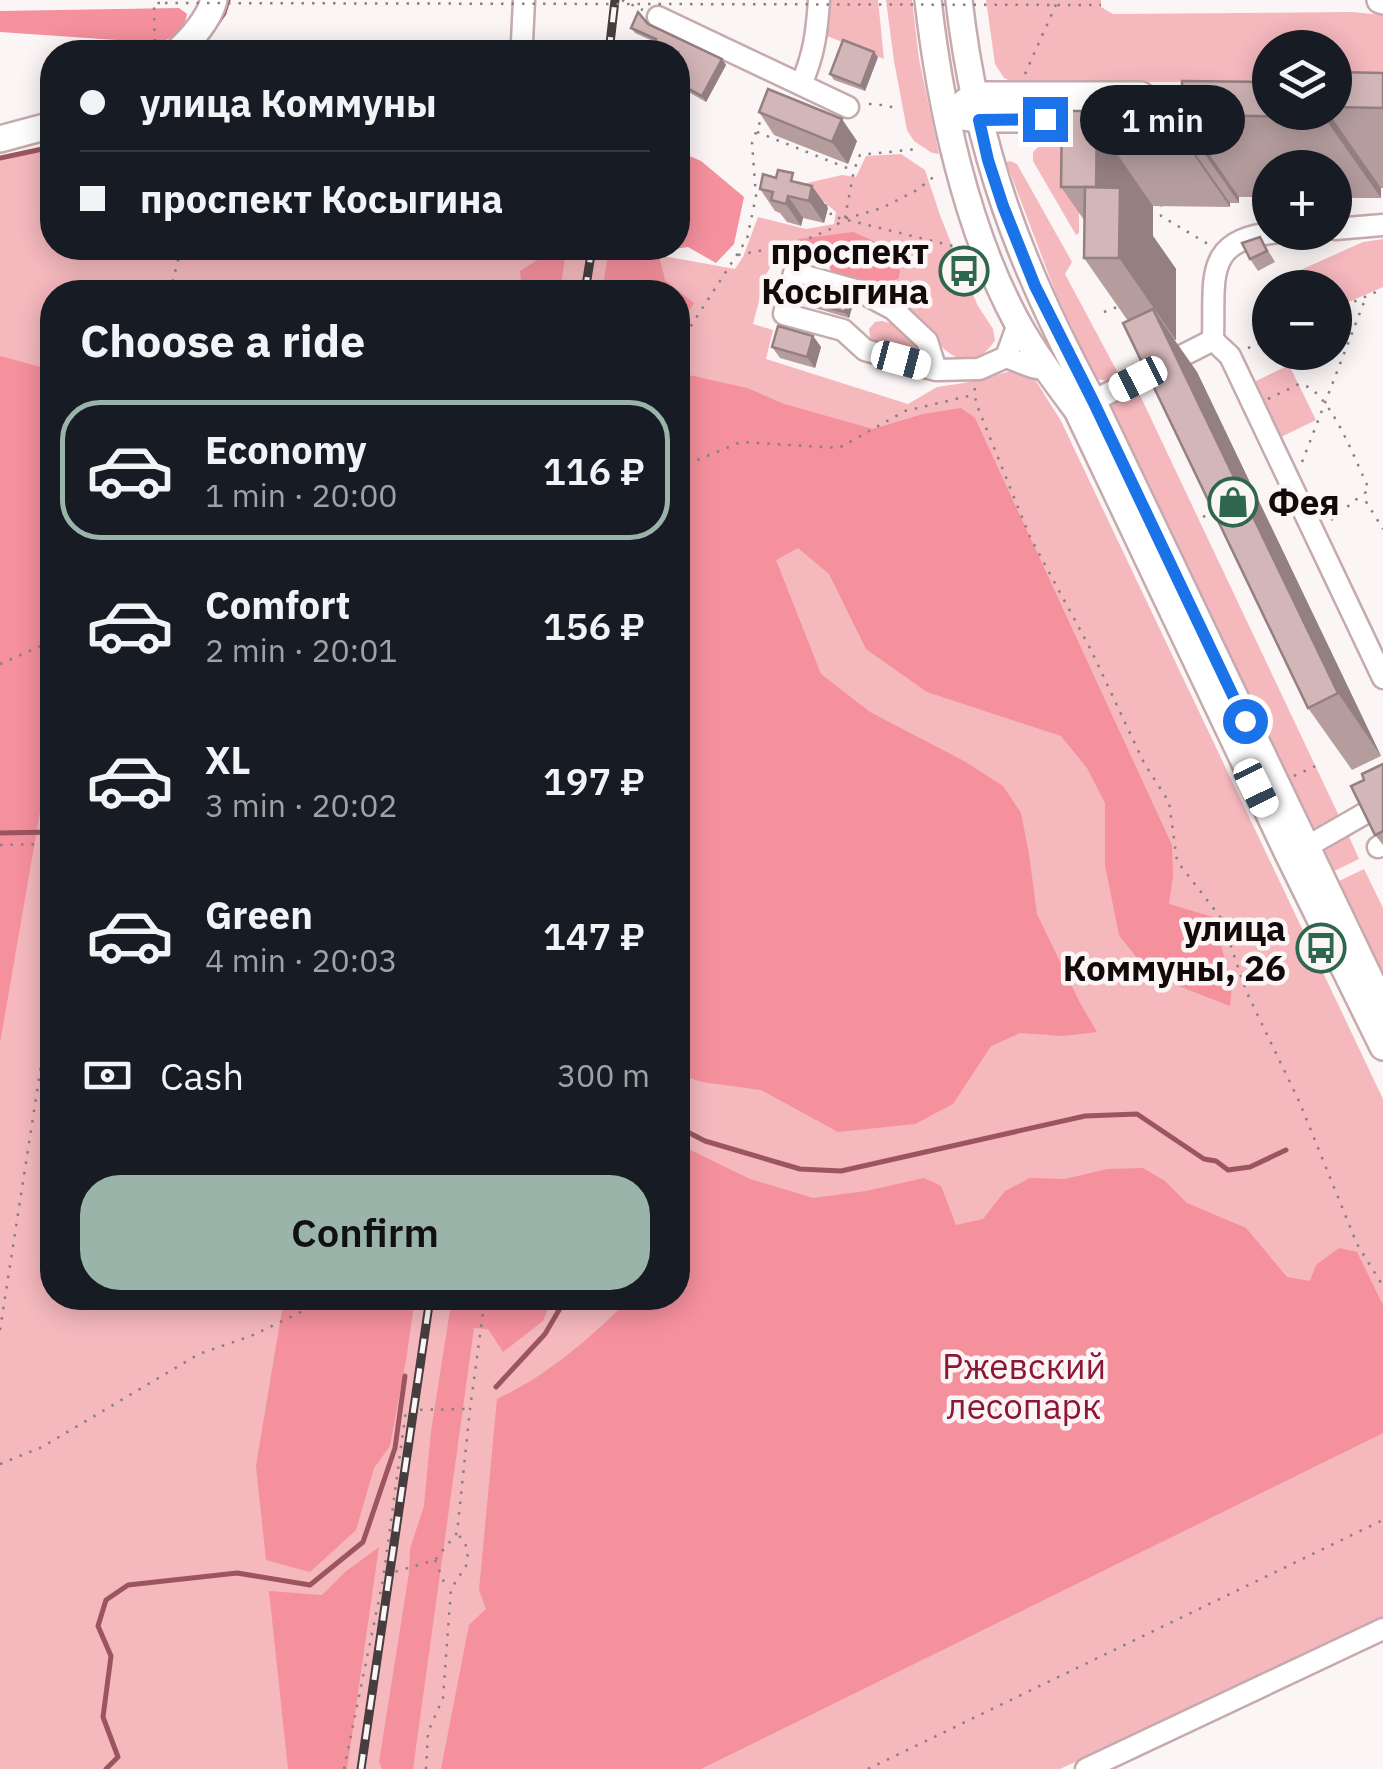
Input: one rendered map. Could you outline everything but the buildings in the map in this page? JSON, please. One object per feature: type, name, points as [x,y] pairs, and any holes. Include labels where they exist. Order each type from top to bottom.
[{"type":"main road","points":[[191,40],[214,0]]},
{"type":"main road","points":[[928,0],[948,115],[971,213],[988,258],[1018,324],[1077,410],[1298,852],[1383,1006]]},
{"type":"main road","points":[[959,0],[993,174],[1024,262],[1093,401],[1383,1047]]},
{"type":"main road","points":[[948,115],[977,107],[1172,96]]},
{"type":"main road","points":[[977,107],[1149,119]]},
{"type":"main road","points":[[0,139],[40,128]]},
{"type":"street","points":[[522,40],[524,0]]},
{"type":"street","points":[[801,84],[816,42],[818,0]]},
{"type":"street","points":[[658,17],[848,107]]},
{"type":"street","points":[[1352,227],[1383,225]]},
{"type":"street","points":[[1252,236],[1238,240],[1223,252],[1216,271],[1213,340],[1230,356],[1383,678]]},
{"type":"street","points":[[936,370],[927,341],[892,309],[794,273],[784,314],[821,317],[866,350],[936,370],[978,370],[1006,357],[1018,324]]},
{"type":"street","points":[[1093,401],[1213,340]]},
{"type":"street","points":[[1006,357],[1047,370]]},
{"type":"street","points":[[1298,852],[1383,803]]},
{"type":"street","points":[[1086,1769],[1383,1629]]},
{"type":"path","points":[[622,0],[658,17]]},
{"type":"path","points":[[1020,84],[1058,0]]},
{"type":"path","points":[[155,40],[154,3],[1100,5]]},
{"type":"path","points":[[690,328],[747,239],[756,196],[752,142],[778,74]]},
{"type":"path","points":[[848,107],[876,104],[896,108]]},
{"type":"path","points":[[756,132],[854,170]]},
{"type":"path","points":[[844,219],[860,155],[917,149]]},
{"type":"path","points":[[736,256],[796,244],[844,219],[882,208],[918,190],[939,172]]},
{"type":"path","points":[[820,201],[830,208],[831,216],[962,248]]},
{"type":"path","points":[[1160,203],[1161,216],[1223,252]]},
{"type":"path","points":[[1352,303],[1383,290]]},
{"type":"path","points":[[1292,487],[1366,297]]},
{"type":"path","points":[[1104,312],[1126,303]]},
{"type":"path","points":[[1230,356],[1252,347]]},
{"type":"path","points":[[978,370],[974,394],[978,408],[1030,536],[1091,650],[1144,763],[1169,802],[1176,861],[1221,918],[1248,992],[1306,1117],[1358,1244],[1383,1286]]},
{"type":"path","points":[[1253,406],[1299,384],[1313,388],[1326,402],[1369,489],[1315,534]]},
{"type":"path","points":[[690,463],[741,442],[839,448],[905,411],[974,394]]},
{"type":"path","points":[[1364,493],[1364,500],[1383,529]]},
{"type":"path","points":[[1203,517],[1225,506]]},
{"type":"path","points":[[0,664],[40,647]]},
{"type":"path","points":[[0,845],[40,844]]},
{"type":"path","points":[[0,1330],[40,1072]]},
{"type":"path","points":[[0,1464],[42,1447],[199,1354],[251,1336],[305,1310]]},
{"type":"path","points":[[384,1575],[435,1560],[457,1533],[484,1310]]},
{"type":"path","points":[[344,1769],[384,1575],[406,1410],[470,1409]]},
{"type":"path","points":[[868,1769],[1383,1520]]},
{"type":"path","points":[[426,1769],[428,1732],[443,1698],[450,1589],[466,1566],[468,1552],[457,1533]]},
{"type":"path","points":[[435,1560],[450,1589]]},
{"type":"green space","points":[[826,0],[878,0],[884,59],[827,36]]},
{"type":"green space","points":[[886,0],[912,0],[919,59],[939,154],[914,141],[907,130]]},
{"type":"green space","points":[[986,0],[1101,0],[1101,7],[1113,14],[1383,15],[1383,72],[1352,77],[1352,30],[1252,30],[1252,82],[1013,82],[1004,78],[995,64]]},
{"type":"green space","points":[[179,8],[187,14],[181,29],[165,40],[116,40],[0,32],[0,11]]},
{"type":"green space","points":[[1042,143],[1079,143],[1076,235],[1033,161],[1033,152]]},
{"type":"green space","name":"Ржевский лесопарк","points":[[40,147],[40,260],[685,260],[735,269],[758,217],[806,229],[834,224],[836,212],[803,184],[842,175],[856,177],[866,156],[901,154],[925,170],[960,266],[993,329],[995,340],[988,349],[967,360],[951,354],[925,324],[882,290],[899,278],[903,254],[793,245],[793,254],[777,258],[766,274],[753,324],[773,330],[766,359],[908,404],[937,387],[1022,372],[1034,378],[1061,421],[1383,1099],[1383,1619],[1060,1769],[0,1769],[0,156]]},
{"type":"green space","points":[[690,156],[744,197],[734,244],[716,263],[690,248]]},
{"type":"green space","points":[[1006,162],[1017,164],[1072,262],[1065,274],[1119,375],[1107,381],[1096,379],[1055,291]]},
{"type":"green space","points":[[853,232],[903,254],[899,278],[882,290],[854,286],[833,275],[822,252],[793,254],[793,245],[799,239]]},
{"type":"green space","points":[[1383,239],[1383,287],[1352,301],[1352,270],[1300,270],[1352,250],[1363,242]]},
{"type":"green space","points":[[537,260],[565,260],[562,280],[521,280],[520,271]]},
{"type":"green space","points":[[607,260],[660,260],[665,280],[604,280]]},
{"type":"green space","points":[[882,321],[903,328],[912,336],[922,354],[918,359],[871,343],[869,329]]},
{"type":"green space","points":[[0,356],[40,367],[40,812],[0,1043]]},
{"type":"green space","points":[[1279,370],[1291,370],[1316,420],[1281,437],[1254,382]]},
{"type":"green space","points":[[690,375],[747,388],[784,404],[873,429],[961,408],[975,418],[1172,845],[1169,904],[1213,917],[1232,985],[1230,1006],[1150,975],[1119,935],[1105,865],[1105,803],[1087,768],[1061,736],[927,692],[866,649],[829,574],[798,548],[776,560],[821,674],[870,712],[1003,786],[1021,813],[1037,914],[1097,1032],[1063,1036],[1020,1033],[991,1046],[953,1104],[915,1124],[838,1132],[761,1090],[690,1078]]},
{"type":"green space","points":[[1137,389],[1340,818],[1317,830],[1311,828],[1110,407],[1111,402]]},
{"type":"green space","points":[[1346,830],[1359,859],[1332,872],[1324,854],[1331,840]]},
{"type":"green space","points":[[1364,869],[1383,908],[1383,977],[1337,882]]},
{"type":"green space","points":[[690,1150],[750,1179],[813,1198],[924,1178],[941,1186],[956,1225],[983,1219],[1005,1191],[1030,1178],[1065,1179],[1107,1169],[1143,1168],[1165,1181],[1187,1203],[1246,1228],[1287,1277],[1310,1281],[1316,1265],[1339,1248],[1357,1252],[1383,1305],[1383,1433],[701,1769],[441,1769],[469,1625],[486,1609],[479,1590],[497,1399],[534,1379],[618,1310],[690,1310]]},
{"type":"green space","points":[[282,1310],[413,1310],[390,1446],[374,1468],[356,1530],[310,1572],[266,1560],[256,1466]]},
{"type":"green space","points":[[450,1310],[548,1310],[543,1321],[503,1352],[488,1329],[474,1328],[413,1769],[382,1769],[379,1762],[410,1549],[424,1506]]},
{"type":"green space","points":[[379,1547],[347,1769],[288,1769],[269,1591],[322,1595]]},
{"type":"waterway","points":[[206,40],[228,0]]},
{"type":"waterway","points":[[0,158],[40,150]]},
{"type":"waterway","points":[[0,833],[40,832]]},
{"type":"waterway","points":[[690,1133],[800,1169],[841,1171],[1085,1116],[1137,1114],[1204,1159],[1216,1161],[1228,1170],[1250,1167],[1286,1150]]},
{"type":"waterway","points":[[496,1387],[545,1334],[559,1310]]},
{"type":"waterway","points":[[106,1769],[118,1757],[103,1717],[111,1656],[98,1626],[106,1600],[128,1585],[237,1573],[310,1585],[363,1542],[395,1448],[405,1376]]},
{"type":"railway","points":[[610,40],[615,0]]},
{"type":"railway","points":[[587,280],[590,260]]},
{"type":"railway","points":[[361,1769],[428,1310]]},
{"type":"place","name":"проспект Косыгина","points":[[964,271]]},
{"type":"place","name":"Фея","points":[[1233,502]]},
{"type":"place","name":"улица Коммуны, 26","points":[[1321,948]]},
{"type":"route","points":[[1045,119],[979,120],[1003,206],[1046,311],[1245,721]]}]
